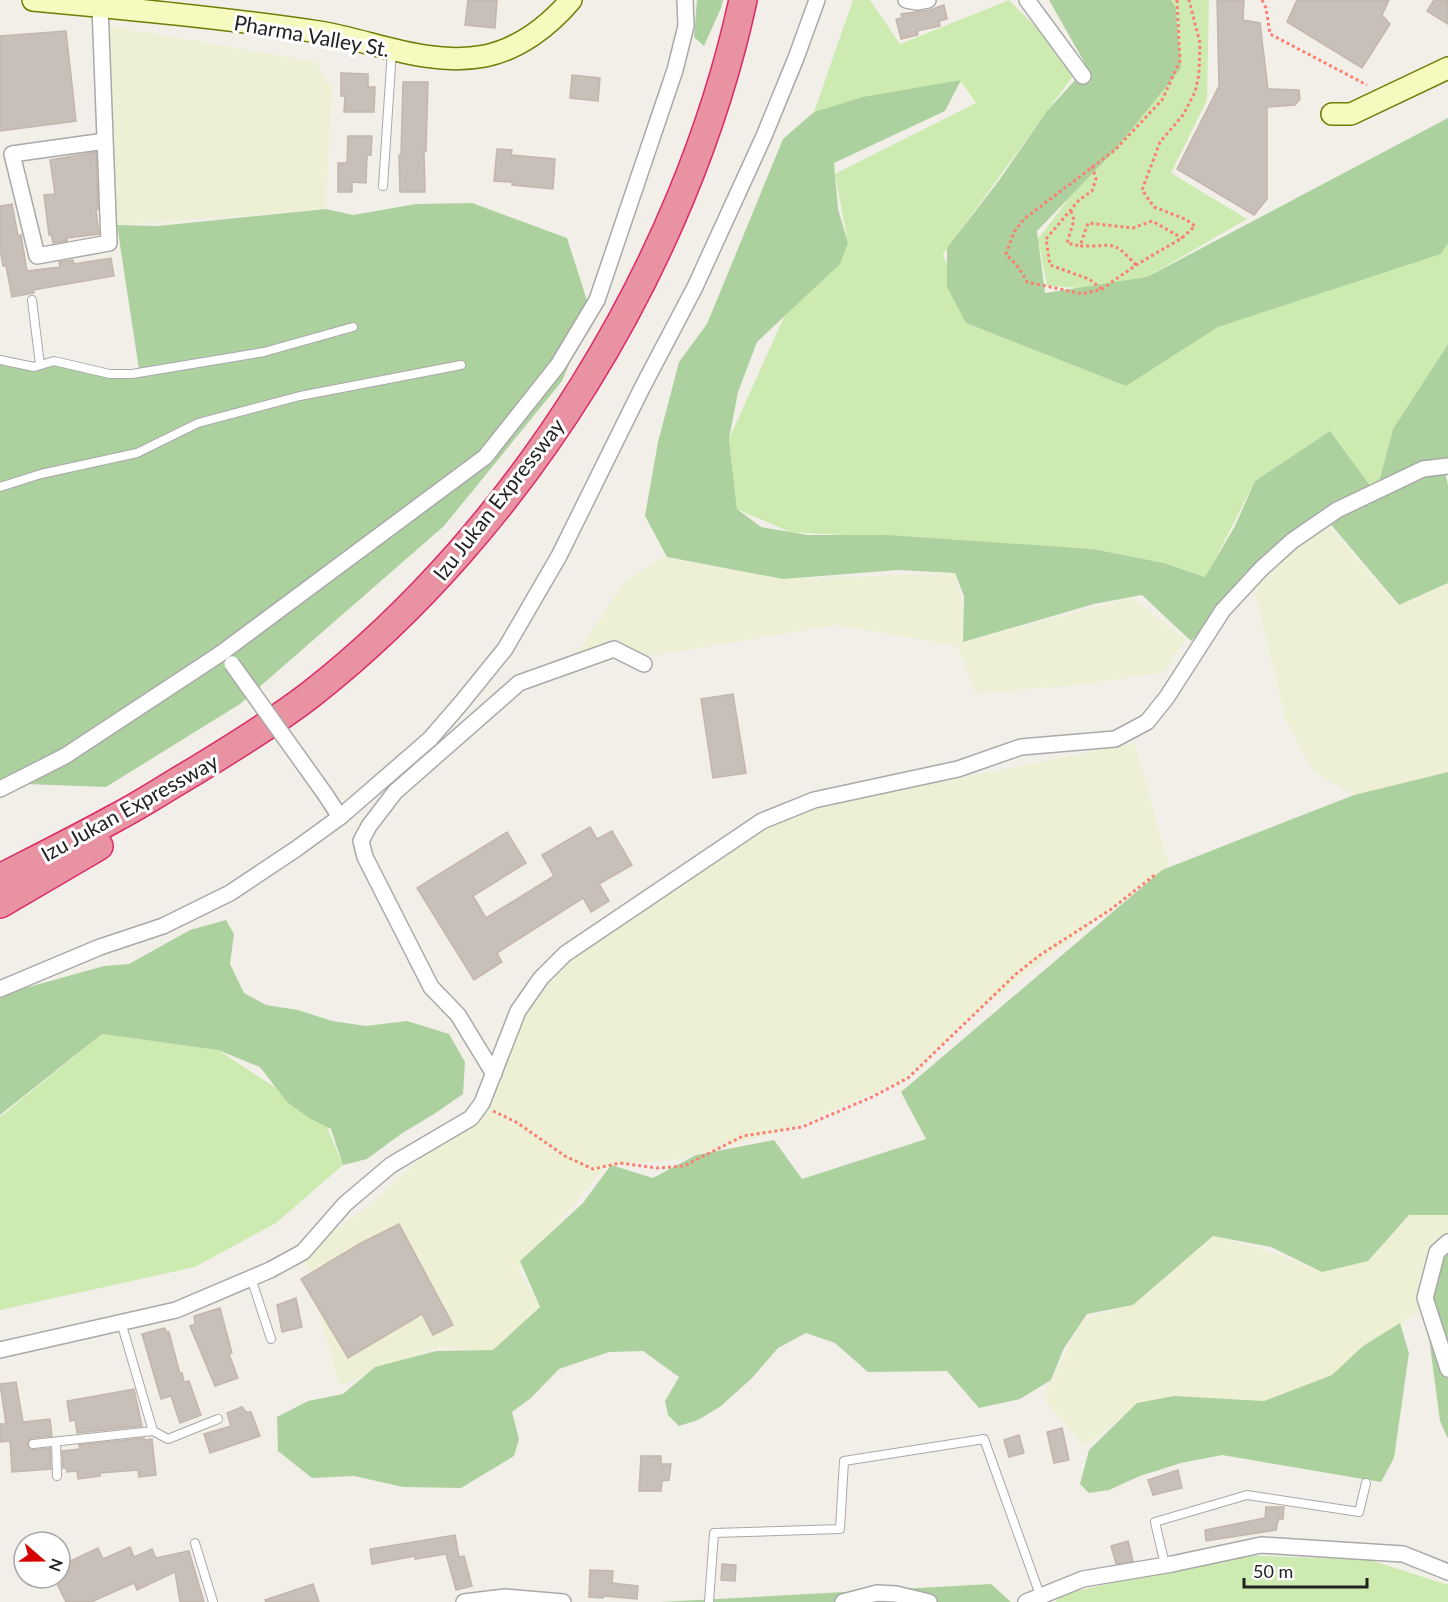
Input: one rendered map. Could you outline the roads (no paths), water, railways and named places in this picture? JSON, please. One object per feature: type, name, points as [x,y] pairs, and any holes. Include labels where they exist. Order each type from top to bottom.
[{"type":"highway","name":"Izu Jukan Expressway","points":[[0,864],[114,804],[245,725],[303,684],[359,639],[424,576],[474,521],[524,457],[575,384],[615,313],[654,233],[694,134],[726,34],[734,0]]},
{"type":"highway","name":"Izu Jukan Expressway","points":[[0,878],[119,816],[253,736],[309,695],[368,646],[432,584],[481,527],[583,389],[624,317],[672,216],[702,141],[735,36],[743,0]]},
{"type":"highway","points":[[0,903],[131,827],[253,736]]},
{"type":"street","name":"Pharma Valley St.","points":[[33,0],[265,24],[325,33],[424,56],[456,59],[486,56],[518,45],[544,28],[571,0]]},
{"type":"street","points":[[0,789],[65,756],[226,659],[485,457],[558,365],[597,300],[675,70],[686,26],[685,0]]},
{"type":"street","points":[[0,989],[100,947],[163,926],[220,898],[296,849],[340,817],[381,779],[430,739],[497,658],[560,556],[700,277],[764,136],[817,0]]},
{"type":"street","points":[[906,0],[917,2],[928,0]]},
{"type":"street","points":[[1028,0],[1083,76]]},
{"type":"street","points":[[100,6],[110,243],[37,255],[6,155],[105,141]]},
{"type":"street","points":[[1332,114],[1351,114],[1448,68]]},
{"type":"street","points":[[0,1350],[176,1310],[251,1278],[303,1252],[345,1204],[391,1165],[471,1118],[482,1103],[518,1011],[541,978],[565,954],[762,821],[814,800],[958,770],[1021,747],[1115,739],[1147,722],[1167,697],[1223,610],[1262,568],[1292,541],[1337,510],[1423,469],[1448,466]]},
{"type":"street","points":[[494,1074],[458,1015],[431,987],[365,857],[361,841],[369,826],[395,792],[519,683],[614,649],[644,664]]},
{"type":"street","points":[[226,659],[340,817]]},
{"type":"street","points":[[381,779],[395,792]]},
{"type":"street","points":[[1448,1242],[1437,1252],[1425,1298],[1448,1369]]},
{"type":"street","points":[[1026,1602],[1083,1579],[1261,1545],[1403,1554],[1448,1572]]},
{"type":"street","points":[[843,1602],[877,1593],[896,1594],[929,1602]]},
{"type":"street","points":[[464,1602],[505,1597],[563,1602]]},
{"type":"lane","points":[[383,186],[392,49]]},
{"type":"lane","points":[[32,300],[40,365]]},
{"type":"lane","points":[[0,360],[34,367],[54,361],[110,374],[132,374],[264,352],[353,327]]},
{"type":"lane","points":[[0,487],[41,474],[137,453],[198,423],[300,396],[461,365]]},
{"type":"lane","points":[[251,1278],[271,1339]]},
{"type":"lane","points":[[121,1322],[153,1431]]},
{"type":"lane","points":[[33,1444],[153,1431],[168,1439],[218,1419]]},
{"type":"lane","points":[[709,1602],[714,1533],[840,1529],[844,1461],[984,1439],[1040,1595]]},
{"type":"lane","points":[[56,1442],[57,1476]]},
{"type":"lane","points":[[1165,1565],[1155,1522],[1247,1495],[1359,1512],[1366,1483]]},
{"type":"lane","points":[[195,1544],[213,1602]]}]
